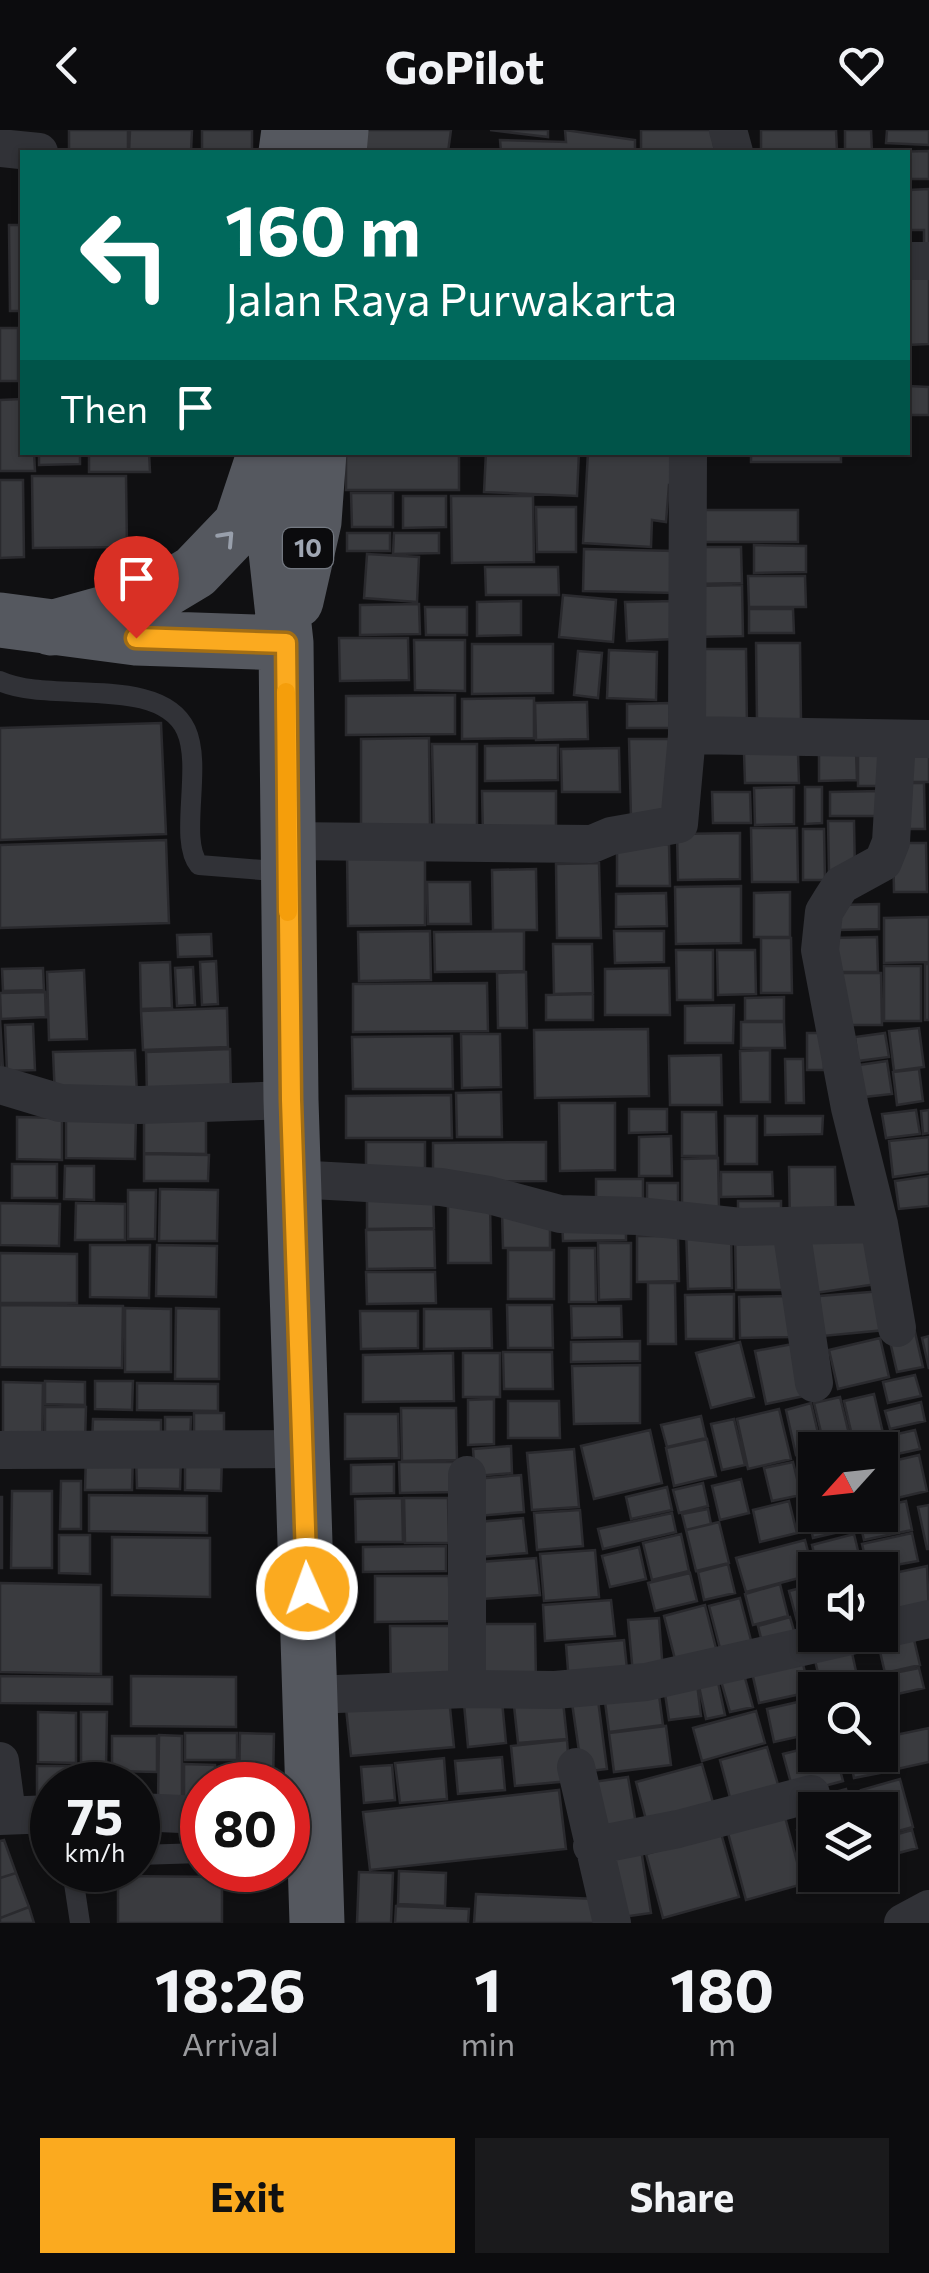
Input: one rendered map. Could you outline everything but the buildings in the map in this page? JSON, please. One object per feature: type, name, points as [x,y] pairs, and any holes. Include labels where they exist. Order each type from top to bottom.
[{"type":"highway","name":"10","points":[[25,624],[145,602],[195,572],[240,524],[267,455]]},
{"type":"highway","name":"10","points":[[268,455],[286,643]]},
{"type":"highway","name":"10","points":[[286,643],[314,522],[318,455]]},
{"type":"highway","name":"10","points":[[25,624],[188,642],[286,643]]},
{"type":"highway","points":[[286,643],[291,1100],[311,1694],[306,1762]]},
{"type":"highway","points":[[310,1884],[317,1923]]},
{"type":"street","points":[[286,857],[592,844],[612,836],[679,824],[687,734],[688,455]]},
{"type":"street","points":[[687,734],[913,739],[892,842],[883,862],[841,885],[824,912],[820,950],[850,1108],[880,1224],[897,1328]]},
{"type":"street","points":[[0,1084],[60,1103],[140,1106],[291,1100]]},
{"type":"street","points":[[294,1179],[441,1187],[560,1214],[790,1228],[880,1224]]},
{"type":"street","points":[[790,1228],[814,1383]]},
{"type":"street","points":[[0,1450],[302,1449]]},
{"type":"street","points":[[466,1475],[467,1689]]},
{"type":"street","points":[[898,1626],[929,1619]]},
{"type":"street","points":[[311,1694],[556,1690],[646,1682],[798,1648]]},
{"type":"street","points":[[0,1761],[4,1815],[30,1814]]},
{"type":"street","points":[[576,1766],[612,1923]]},
{"type":"street","points":[[592,1846],[678,1830],[798,1798]]},
{"type":"street","points":[[904,1923],[929,1909]]},
{"type":"lane","points":[[0,681],[18,689],[134,696],[162,704],[184,726],[194,755],[193,858],[199,865],[286,857]]},
{"type":"lane","points":[[75,1892],[80,1923]]},
{"type":"slow traffic","points":[[286,692],[288,912]]},
{"type":"route","points":[[136,638],[286,643],[291,1100],[307,1589]]}]
